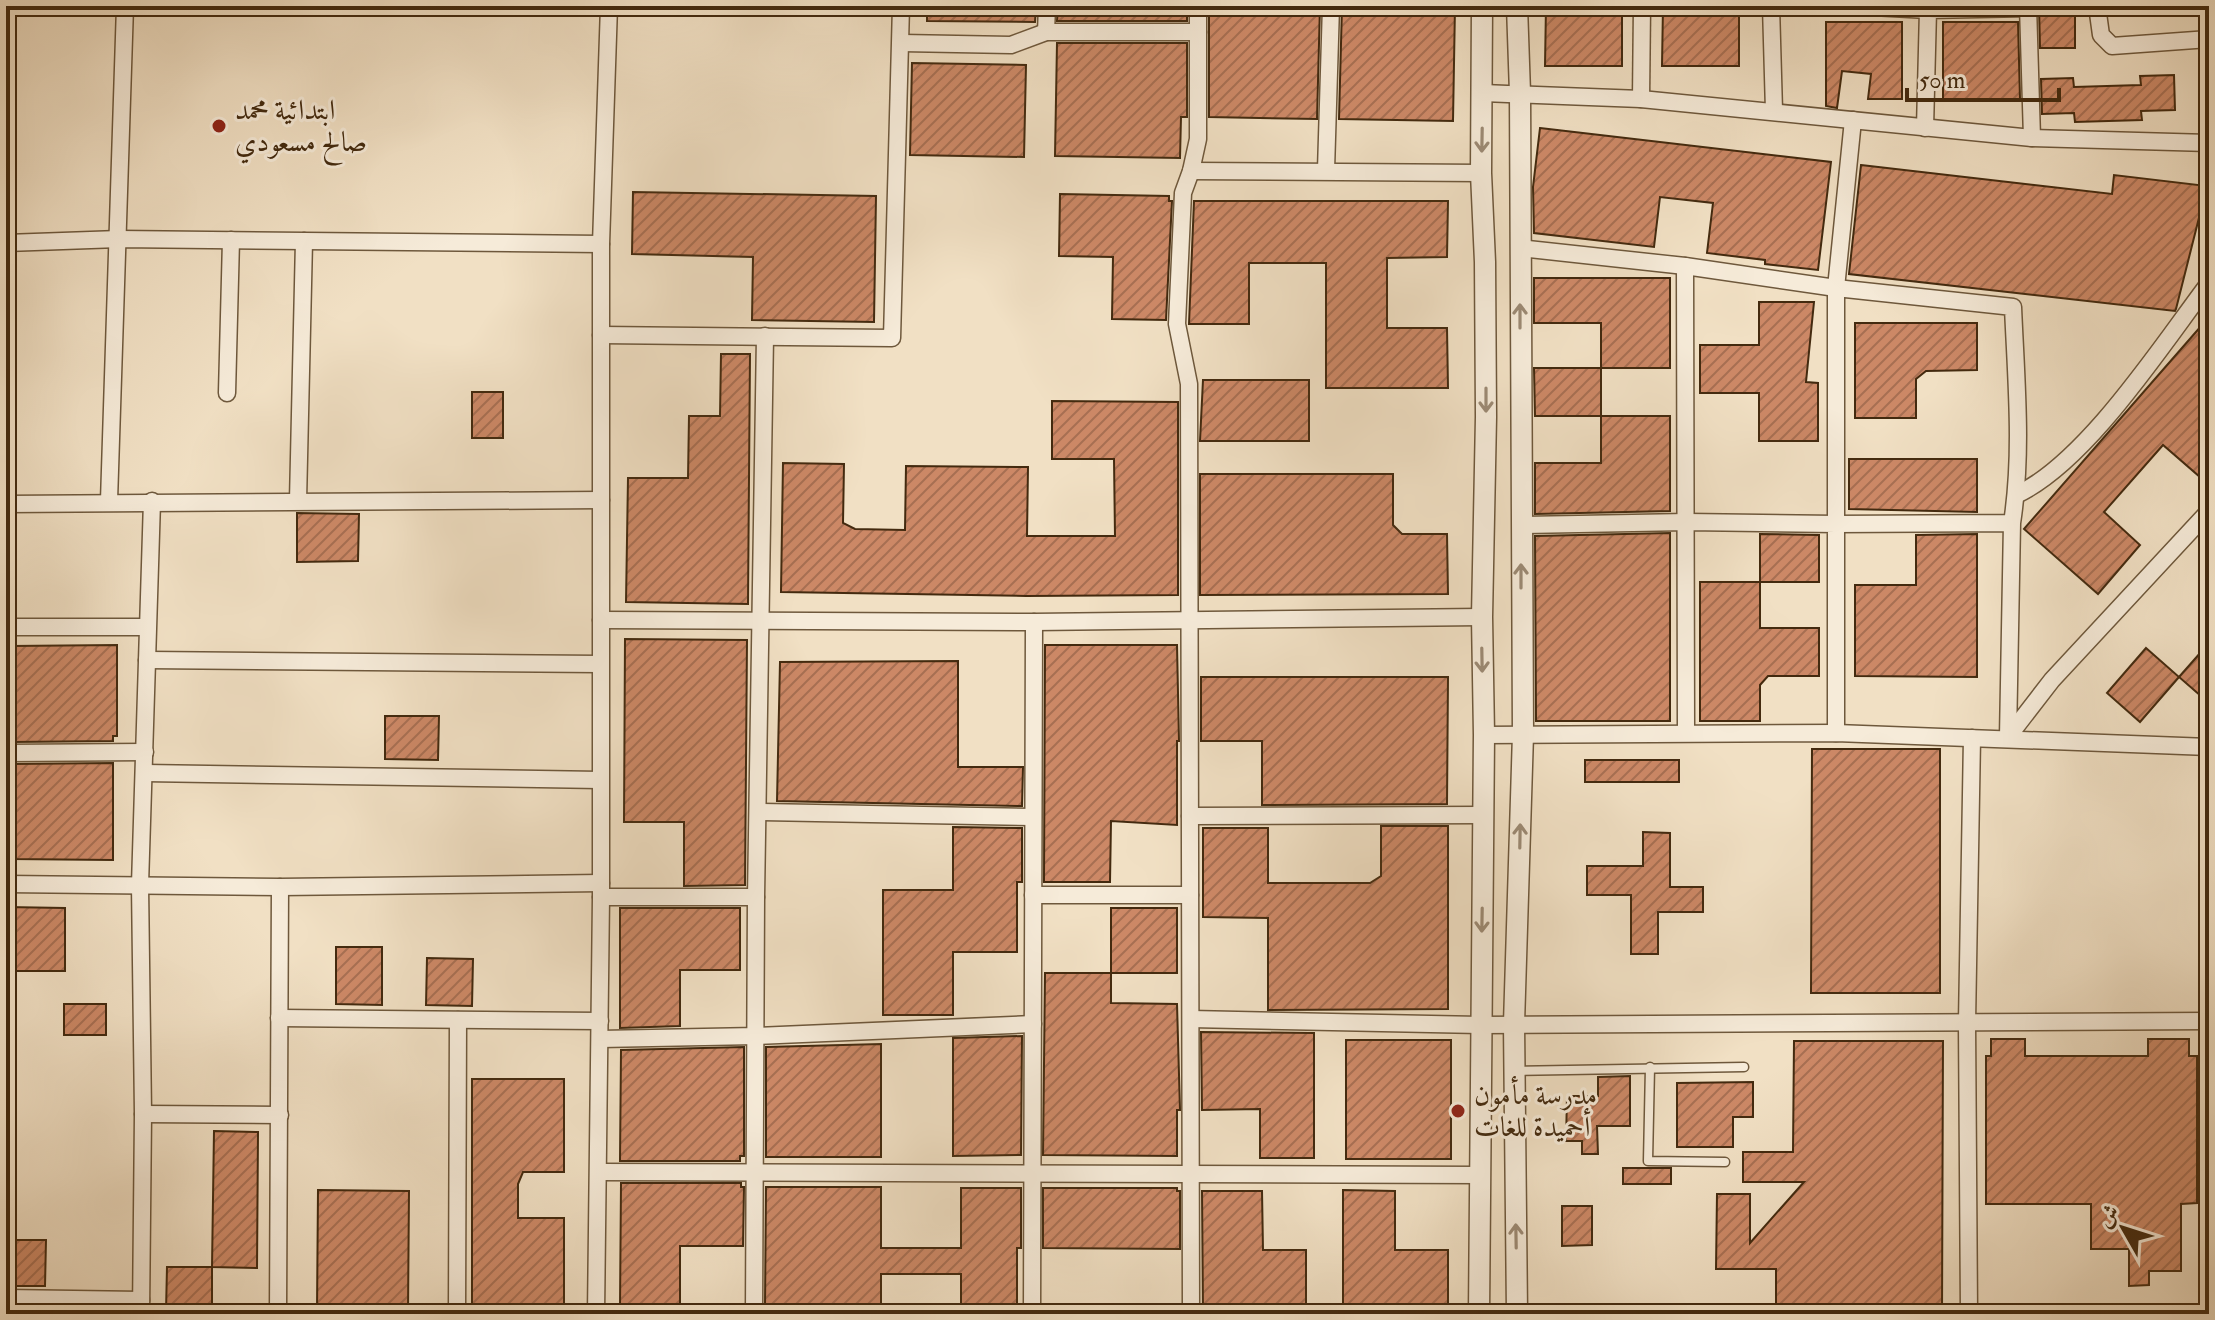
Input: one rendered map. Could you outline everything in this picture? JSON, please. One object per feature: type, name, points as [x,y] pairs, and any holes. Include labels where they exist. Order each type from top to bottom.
[{"type":"street","points":[[109,501],[125,6]]},
{"type":"street","points":[[596,1314],[601,890],[601,244],[609,6]]},
{"type":"street","points":[[601,335],[892,338],[901,6]]},
{"type":"street","points":[[1046,32],[1047,6]]},
{"type":"street","points":[[1191,1314],[1189,384],[1177,324],[1183,193],[1198,139],[1198,6]]},
{"type":"street","points":[[1326,170],[1331,6]]},
{"type":"street","points":[[1479,1314],[1486,402],[1481,173],[1482,6]]},
{"type":"street","points":[[1517,6],[1523,734],[1514,1024],[1517,1314]]},
{"type":"street","points":[[1641,99],[1642,6]]},
{"type":"street","points":[[1771,6],[1774,111]]},
{"type":"street","points":[[1854,6],[1928,10],[2028,7],[2032,138]]},
{"type":"street","points":[[2097,6],[2101,35],[2112,46],[2209,39]]},
{"type":"street","points":[[1925,128],[1928,10]]},
{"type":"street","points":[[902,43],[1011,45],[1046,32],[1198,32]]},
{"type":"street","points":[[1483,93],[1641,99],[2032,138],[2209,143]]},
{"type":"street","points":[[1836,733],[1836,288],[1853,120]]},
{"type":"street","points":[[1191,171],[1481,173]]},
{"type":"street","points":[[6,243],[119,239],[601,244]]},
{"type":"street","points":[[227,393],[231,240]]},
{"type":"street","points":[[298,501],[304,241]]},
{"type":"street","points":[[1520,248],[2013,307],[2018,420],[2012,523],[2008,737]]},
{"type":"street","points":[[1685,266],[1686,733]]},
{"type":"street","points":[[2016,495],[2047,477],[2100,423],[2135,382],[2209,283]]},
{"type":"street","points":[[754,1314],[756,897],[765,336]]},
{"type":"street","points":[[6,504],[601,500]]},
{"type":"street","points":[[6,1298],[141,1307],[143,1114],[140,885],[152,501]]},
{"type":"street","points":[[2008,737],[2052,680],[2209,511]]},
{"type":"street","points":[[1521,525],[2012,523]]},
{"type":"street","points":[[601,620],[1034,622],[1482,617]]},
{"type":"street","points":[[1032,1314],[1034,622]]},
{"type":"street","points":[[6,627],[147,627]]},
{"type":"street","points":[[147,660],[600,664]]},
{"type":"street","points":[[1484,735],[1836,733],[2008,737],[2209,747]]},
{"type":"street","points":[[1969,1314],[1967,1023],[1972,738]]},
{"type":"street","points":[[6,753],[145,752]]},
{"type":"street","points":[[145,773],[600,780]]},
{"type":"street","points":[[759,812],[1033,817]]},
{"type":"street","points":[[1190,816],[1483,815]]},
{"type":"street","points":[[6,884],[601,890],[756,897]]},
{"type":"street","points":[[278,1314],[280,887]]},
{"type":"street","points":[[1033,895],[1190,895]]},
{"type":"street","points":[[279,1018],[458,1020],[756,1036],[1033,1024]]},
{"type":"street","points":[[1191,1019],[1480,1025],[2209,1021]]},
{"type":"street","points":[[457,1314],[458,1020]]},
{"type":"street","points":[[143,1114],[280,1115]]},
{"type":"street","points":[[599,1172],[1480,1175]]},
{"type":"lane","points":[[1650,1067],[1648,1161],[1725,1162]]},
{"type":"lane","points":[[1514,1071],[1744,1067]]},
{"type":"building","points":[[927,6],[1036,6],[1035,22],[927,21]]},
{"type":"building","points":[[1058,6],[1187,6],[1187,21],[1057,21]]},
{"type":"building","points":[[1209,6],[1320,6],[1317,119],[1209,117]]},
{"type":"building","points":[[1342,6],[1455,6],[1453,121],[1339,119]]},
{"type":"building","points":[[1546,6],[1622,6],[1622,66],[1545,66]]},
{"type":"building","points":[[1663,6],[1739,6],[1739,66],[1662,66]]},
{"type":"building","points":[[2039,6],[2075,6],[2075,48],[2040,48]]},
{"type":"building","points":[[1826,22],[1902,22],[1902,99],[1868,99],[1871,74],[1842,71],[1837,108],[1826,106]]},
{"type":"building","points":[[1943,22],[2018,22],[2020,99],[1943,99]]},
{"type":"building","points":[[1057,43],[1187,43],[1187,117],[1181,117],[1180,158],[1055,156]]},
{"type":"building","points":[[912,63],[1026,65],[1024,157],[910,155]]},
{"type":"building","points":[[2174,75],[2175,110],[2141,111],[2142,120],[2075,122],[2074,113],[2042,114],[2041,79],[2073,78],[2074,87],[2141,85],[2140,76]]},
{"type":"building","points":[[1540,128],[1831,162],[1818,270],[1707,253],[1713,203],[1660,197],[1654,247],[1534,233],[1533,187]]},
{"type":"building","points":[[1861,165],[2112,194],[2114,175],[2207,186],[2175,311],[1849,274]]},
{"type":"building","points":[[633,192],[876,196],[874,322],[752,320],[753,257],[632,254]]},
{"type":"building","points":[[1060,194],[1169,196],[1169,201],[1172,201],[1166,320],[1112,319],[1113,257],[1059,256]]},
{"type":"building","points":[[1194,201],[1448,201],[1447,257],[1387,258],[1387,328],[1447,328],[1448,388],[1326,388],[1326,263],[1249,263],[1249,324],[1189,324]]},
{"type":"building","points":[[1534,278],[1670,278],[1670,368],[1601,368],[1601,323],[1534,323]]},
{"type":"building","points":[[1759,302],[1814,302],[1806,382],[1818,383],[1818,441],[1759,441],[1759,393],[1700,393],[1700,345],[1759,345]]},
{"type":"building","points":[[2209,317],[2209,467],[2200,477],[2163,445],[2104,512],[2140,545],[2098,594],[2024,529]]},
{"type":"building","points":[[1855,323],[1977,323],[1977,370],[1926,371],[1916,379],[1916,418],[1855,418]]},
{"type":"building","points":[[721,354],[750,354],[748,604],[626,602],[628,478],[688,478],[689,416],[720,416]]},
{"type":"building","points":[[1534,368],[1601,368],[1601,416],[1535,416]]},
{"type":"building","points":[[1203,380],[1309,380],[1309,441],[1200,441]]},
{"type":"building","points":[[472,392],[503,392],[503,438],[472,438]]},
{"type":"building","points":[[1052,401],[1178,402],[1178,595],[781,592],[783,463],[844,464],[843,523],[855,529],[905,530],[906,466],[1028,467],[1027,536],[1115,536],[1114,459],[1052,459]]},
{"type":"building","points":[[1601,416],[1670,416],[1670,511],[1535,514],[1535,463],[1601,463]]},
{"type":"building","points":[[1849,459],[1977,459],[1977,512],[1849,509]]},
{"type":"building","points":[[1200,474],[1393,474],[1393,525],[1402,534],[1447,534],[1448,594],[1200,595]]},
{"type":"building","points":[[297,513],[359,514],[358,561],[297,562]]},
{"type":"building","points":[[1670,533],[1670,721],[1536,721],[1535,536]]},
{"type":"building","points":[[1760,534],[1819,535],[1819,582],[1760,582]]},
{"type":"building","points":[[1977,534],[1977,677],[1855,676],[1855,585],[1916,585],[1916,535]]},
{"type":"building","points":[[1700,582],[1760,582],[1760,628],[1819,628],[1819,676],[1768,676],[1760,685],[1760,721],[1700,721]]},
{"type":"building","points":[[625,639],[747,640],[745,885],[684,886],[684,822],[624,822]]},
{"type":"building","points":[[2209,643],[2209,703],[2179,677]]},
{"type":"building","points":[[117,645],[117,736],[113,736],[113,741],[12,742],[11,646]]},
{"type":"building","points":[[1045,645],[1177,645],[1177,825],[1111,821],[1110,882],[1044,882]]},
{"type":"building","points":[[2146,648],[2179,677],[2140,722],[2107,693]]},
{"type":"building","points":[[958,661],[958,767],[1023,767],[1022,806],[777,801],[780,662]]},
{"type":"building","points":[[1201,677],[1448,677],[1447,804],[1262,805],[1262,741],[1201,741]]},
{"type":"building","points":[[385,716],[439,716],[438,760],[385,759]]},
{"type":"building","points":[[1812,749],[1940,749],[1940,993],[1811,993]]},
{"type":"building","points":[[1585,760],[1679,760],[1679,782],[1585,782]]},
{"type":"building","points":[[113,763],[113,860],[11,859],[12,764]]},
{"type":"building","points":[[1381,826],[1448,826],[1448,1009],[1268,1010],[1268,918],[1203,917],[1203,828],[1268,828],[1268,883],[1370,883],[1381,876]]},
{"type":"building","points":[[953,827],[1022,828],[1022,882],[1017,882],[1017,952],[953,952],[953,1015],[883,1015],[883,890],[953,890]]},
{"type":"building","points":[[1643,832],[1670,833],[1670,887],[1703,887],[1703,912],[1658,912],[1658,954],[1631,954],[1631,895],[1587,895],[1587,866],[1643,866]]},
{"type":"building","points":[[6,907],[65,908],[65,971],[6,971]]},
{"type":"building","points":[[620,908],[740,908],[740,970],[680,970],[680,1026],[620,1028]]},
{"type":"building","points":[[1111,908],[1177,908],[1177,973],[1111,973]]},
{"type":"building","points":[[336,947],[382,947],[382,1005],[336,1004]]},
{"type":"building","points":[[427,958],[473,959],[472,1006],[426,1005]]},
{"type":"building","points":[[1045,973],[1111,973],[1111,1003],[1177,1004],[1180,1110],[1177,1110],[1177,1156],[1043,1155]]},
{"type":"building","points":[[64,1004],[106,1004],[106,1035],[64,1035]]},
{"type":"building","points":[[1201,1032],[1314,1033],[1314,1158],[1260,1158],[1260,1109],[1202,1110]]},
{"type":"building","points":[[1022,1036],[1021,1155],[953,1156],[953,1038]]},
{"type":"building","points":[[1991,1039],[2025,1039],[2025,1056],[2148,1056],[2148,1039],[2189,1039],[2189,1056],[2197,1056],[2197,1203],[2181,1204],[2181,1271],[2149,1271],[2149,1285],[2129,1286],[2129,1249],[2091,1249],[2091,1204],[1986,1204],[1986,1056],[1991,1056]]},
{"type":"building","points":[[1346,1040],[1451,1040],[1451,1159],[1346,1159]]},
{"type":"building","points":[[1794,1041],[1943,1041],[1942,1314],[1776,1314],[1776,1269],[1716,1269],[1717,1194],[1750,1194],[1750,1243],[1804,1182],[1743,1182],[1743,1152],[1793,1152]]},
{"type":"building","points":[[881,1044],[881,1157],[766,1157],[766,1047]]},
{"type":"building","points":[[744,1047],[744,1156],[740,1156],[740,1161],[620,1161],[621,1050]]},
{"type":"building","points":[[1630,1076],[1630,1126],[1597,1126],[1598,1154],[1582,1154],[1582,1141],[1566,1141],[1567,1096],[1598,1096],[1598,1077]]},
{"type":"building","points":[[472,1079],[564,1079],[564,1172],[523,1172],[518,1184],[518,1218],[564,1218],[564,1307],[472,1308]]},
{"type":"building","points":[[1753,1082],[1753,1117],[1733,1117],[1733,1147],[1677,1147],[1677,1083]]},
{"type":"building","points":[[214,1131],[258,1132],[257,1268],[212,1267]]},
{"type":"building","points":[[1623,1168],[1671,1168],[1671,1184],[1623,1184]]},
{"type":"building","points":[[621,1183],[741,1183],[744,1187],[743,1246],[680,1246],[680,1307],[620,1307]]},
{"type":"building","points":[[766,1187],[881,1187],[881,1248],[961,1248],[961,1188],[1021,1188],[1017,1307],[961,1307],[961,1274],[881,1274],[881,1307],[765,1307]]},
{"type":"building","points":[[1043,1188],[1177,1188],[1180,1191],[1180,1249],[1043,1248]]},
{"type":"building","points":[[318,1190],[409,1191],[408,1312],[317,1311]]},
{"type":"building","points":[[1343,1190],[1395,1191],[1395,1250],[1448,1250],[1448,1310],[1343,1310]]},
{"type":"building","points":[[1202,1191],[1262,1191],[1263,1250],[1306,1250],[1306,1310],[1203,1310]]},
{"type":"building","points":[[1562,1206],[1592,1206],[1592,1245],[1562,1246]]},
{"type":"building","points":[[6,1240],[46,1240],[45,1286],[6,1286]]},
{"type":"building","points":[[167,1267],[212,1267],[212,1311],[166,1311]]},
{"type":"place","name":"ابتدائية محمد صالح مسعودي","points":[[219,126]]},
{"type":"place","name":"مدرسة مأمون أحميدة للغات","points":[[1458,1111]]}]
